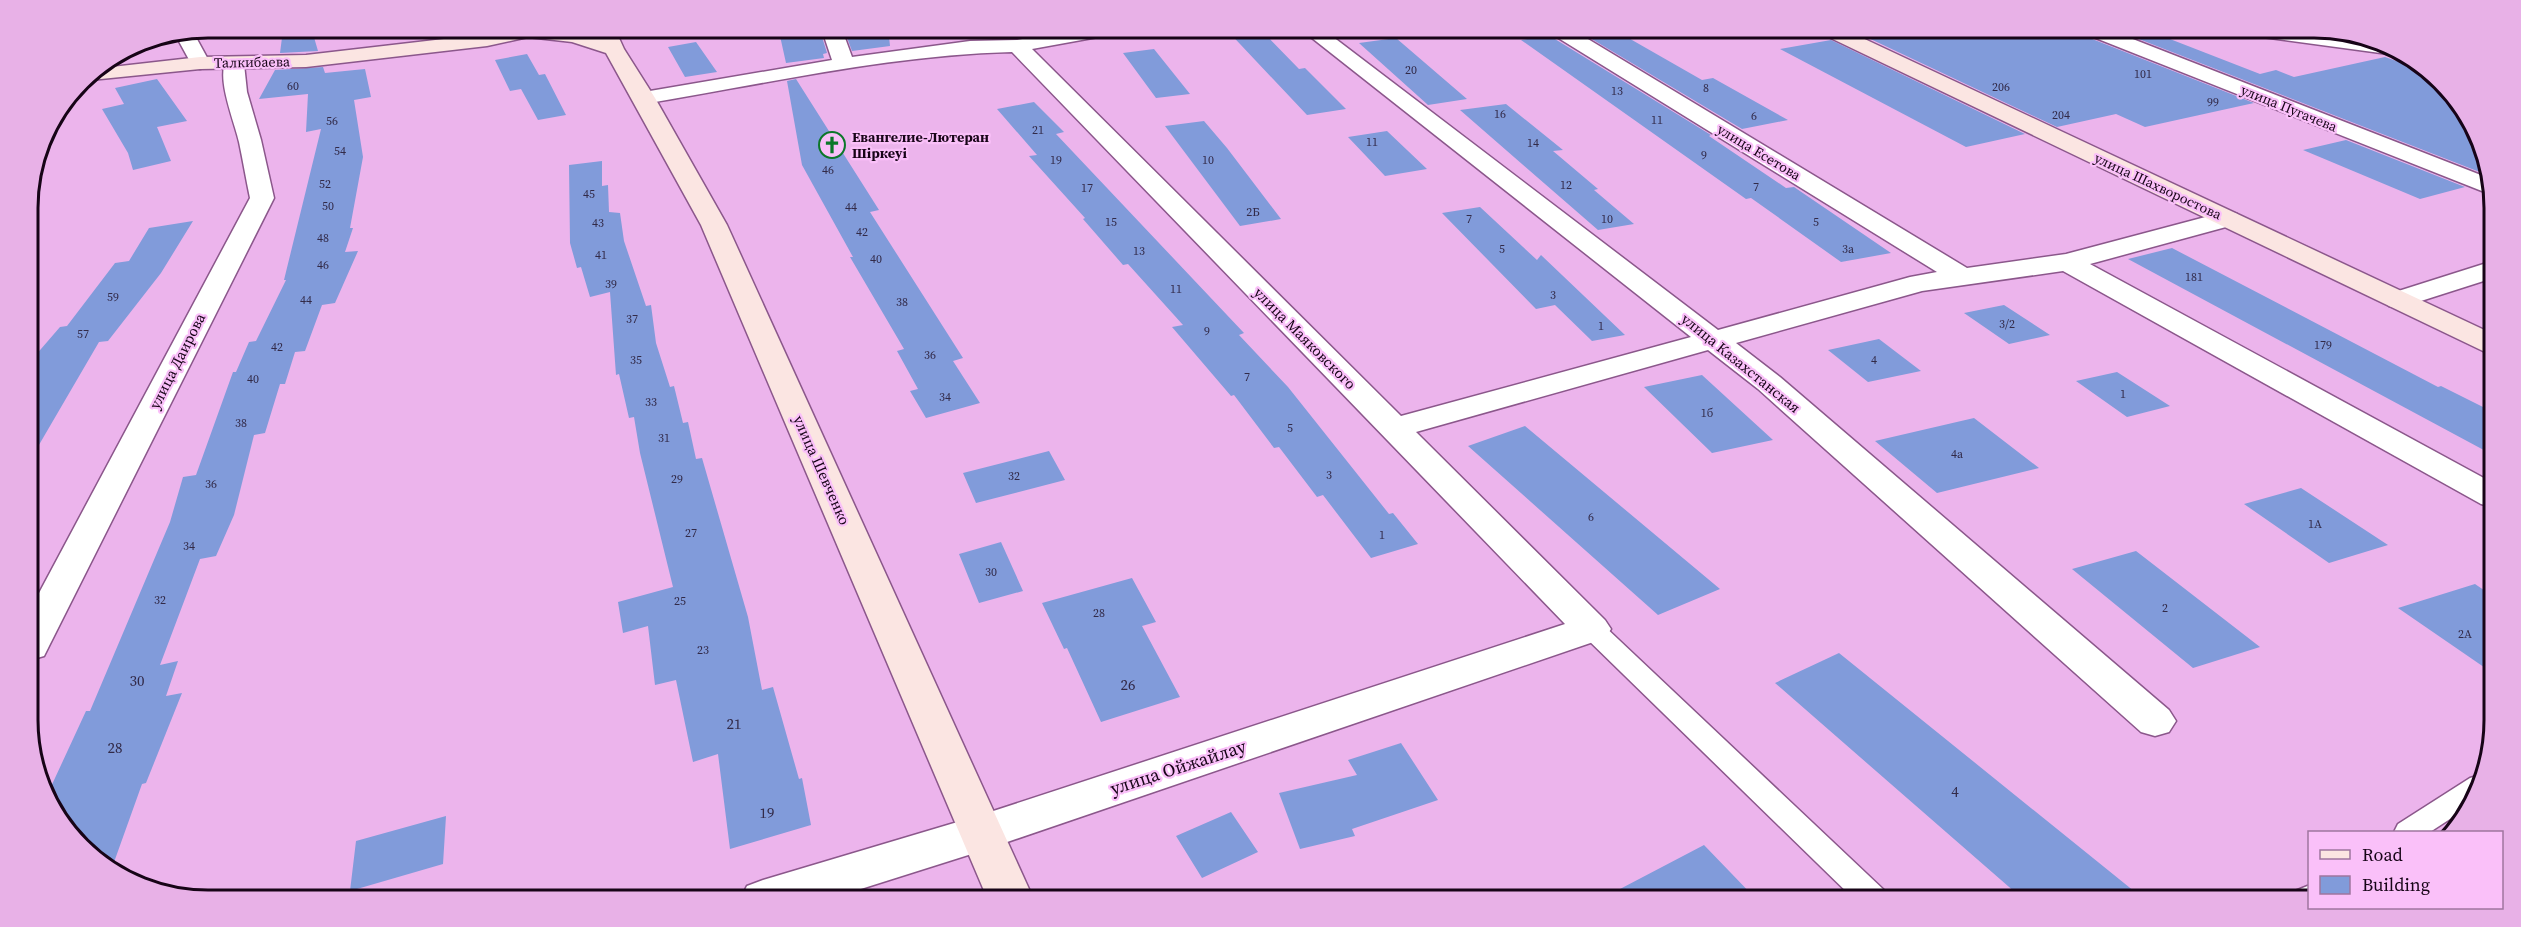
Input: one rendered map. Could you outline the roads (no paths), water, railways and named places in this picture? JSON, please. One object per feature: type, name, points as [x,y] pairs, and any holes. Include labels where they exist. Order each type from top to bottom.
[{"type":"street","points":[[420,49],[458,38]]},
{"type":"street","points":[[420,49],[496,38]]},
{"type":"street","name":"улица Шевченко","points":[[609,38],[714,225],[1006,890]]},
{"type":"street","points":[[835,38],[844,64]]},
{"type":"street","points":[[644,98],[844,64],[970,47],[1017,46],[1060,38]]},
{"type":"street","name":"улица Казахстанская","points":[[1322,38],[1769,383],[2155,721]]},
{"type":"street","name":"улица Есетова","points":[[1572,38],[1963,277]]},
{"type":"street","name":"улица Шахворостова","points":[[1846,38],[2484,341]]},
{"type":"street","name":"улица Пугачева","points":[[2113,38],[2482,184]]},
{"type":"street","points":[[2315,38],[2361,44]]},
{"type":"street","points":[[188,39],[200,63]]},
{"type":"street","name":"улица Маяковского","points":[[1017,46],[1592,629]]},
{"type":"street","name":"Талкибаева","points":[[103,74],[200,63],[306,61],[420,49]]},
{"type":"street","name":"улица Даирова","points":[[38,631],[262,198],[250,140],[236,92],[234,64]]},
{"type":"street","points":[[1394,428],[1920,283],[2067,262],[2228,219]]},
{"type":"street","points":[[2067,262],[2484,492]]},
{"type":"street","points":[[2399,300],[2484,272]]},
{"type":"street","name":"улица Ойжайлау","points":[[796,890],[981,833],[1592,629]]},
{"type":"lane","points":[[1592,629],[1864,889]]},
{"type":"lane","points":[[2410,831],[2465,795]]},
{"type":"place","name":"Евангелие-Лютеран Шіркеуі","points":[[832,145]]}]
